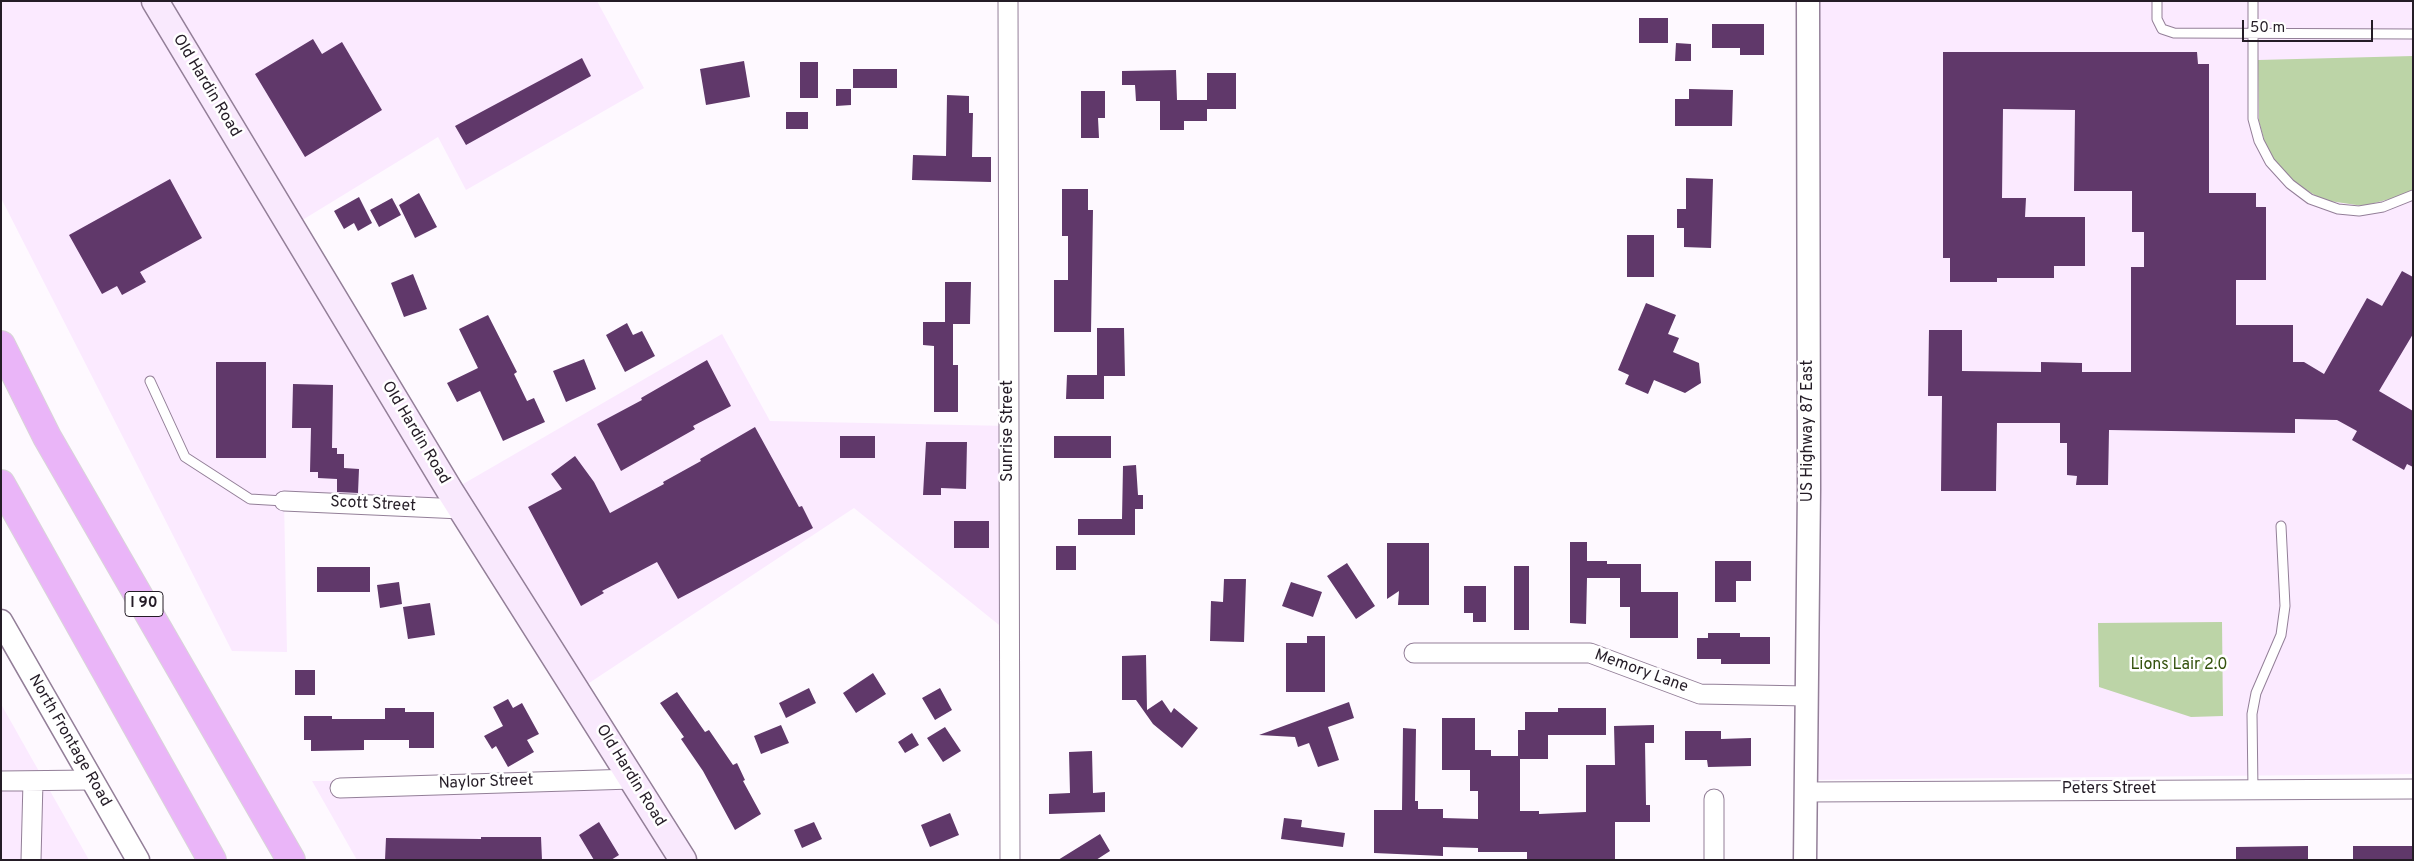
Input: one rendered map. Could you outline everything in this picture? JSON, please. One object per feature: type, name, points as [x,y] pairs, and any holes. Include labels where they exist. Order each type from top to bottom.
[{"type":"highway","name":"I 90","points":[[1,345],[47,437],[291,860]]},
{"type":"highway","points":[[1,484],[212,860]]},
{"type":"main road","name":"Old Hardin Road","points":[[155,1],[462,509],[683,860]]},
{"type":"street","name":"Sunrise Street","points":[[1008,1],[1010,860]]},
{"type":"street","name":"US Highway 87 East","points":[[1805,860],[1808,1]]},
{"type":"street","name":"Scott Street","points":[[284,501],[462,509]]},
{"type":"street","name":"North Frontage Road","points":[[1,621],[138,860]]},
{"type":"street","name":"Memory Lane","points":[[1414,653],[1590,653],[1700,694],[1807,696]]},
{"type":"street","name":"Naylor Street","points":[[340,788],[632,779]]},
{"type":"street","points":[[31,860],[33,780]]},
{"type":"street","points":[[1,781],[92,780]]},
{"type":"street","name":"Peters Street","points":[[1806,792],[2413,789]]},
{"type":"street","points":[[1714,799],[1714,860]]},
{"type":"lane","points":[[2157,1],[2157,18],[2162,29],[2174,33],[2413,34]]},
{"type":"lane","points":[[2253,1],[2253,119],[2259,141],[2270,162],[2290,184],[2310,199],[2338,209],[2359,211],[2383,207],[2413,195]]},
{"type":"lane","points":[[150,381],[185,457],[250,499],[284,501]]},
{"type":"lane","points":[[2253,790],[2252,714],[2256,692],[2281,635],[2285,606],[2281,526]]},
{"type":"shaded area","points":[[1,1],[597,1],[644,88],[466,190],[438,137],[291,227],[451,491],[722,334],[770,421],[1009,426],[1009,633],[854,508],[577,691],[462,509],[284,501],[287,652],[232,651],[1,198]]},
{"type":"shaded area","points":[[1808,1],[2413,1],[2413,774],[1806,780]]},
{"type":"shaded area","points":[[1,704],[89,860],[1,860]]},
{"type":"shaded area","points":[[632,779],[683,860],[357,860],[312,781]]},
{"type":"green space","points":[[2413,56],[2413,190],[2405,195],[2363,206],[2323,200],[2288,179],[2268,154],[2259,121],[2258,60]]},
{"type":"green space","name":"Lions Lair 2.0","points":[[2222,622],[2223,716],[2191,717],[2099,687],[2098,623]]},
{"type":"building","points":[[1639,18],[1668,18],[1668,43],[1639,43]]},
{"type":"building","points":[[1712,24],[1764,24],[1764,55],[1740,55],[1740,48],[1712,48]]},
{"type":"building","points":[[313,39],[322,54],[342,42],[382,110],[305,157],[255,74]]},
{"type":"building","points":[[1676,43],[1691,44],[1691,61],[1675,61]]},
{"type":"building","points":[[1943,52],[2197,52],[2198,64],[2209,64],[2209,193],[2256,193],[2256,207],[2266,207],[2266,280],[2236,280],[2236,325],[2293,325],[2293,362],[2304,362],[2324,374],[2367,298],[2382,306],[2402,271],[2413,277],[2413,334],[2379,391],[2413,411],[2413,467],[2407,464],[2404,470],[2352,440],[2357,431],[2337,420],[2295,419],[2295,433],[2109,430],[2108,485],[2076,485],[2077,476],[2067,475],[2067,443],[2060,443],[2060,423],[1997,423],[1996,491],[1941,491],[1942,396],[1928,396],[1929,330],[1962,330],[1962,371],[2041,372],[2041,362],[2082,363],[2082,372],[2131,372],[2131,267],[2144,267],[2144,232],[2132,232],[2132,191],[2074,191],[2075,110],[2003,109],[2002,198],[2026,198],[2025,217],[2085,217],[2085,266],[2054,266],[2054,278],[1997,278],[1997,282],[1950,282],[1950,258],[1943,258]]},
{"type":"building","points":[[582,58],[591,76],[466,145],[455,126]]},
{"type":"building","points":[[744,61],[750,97],[706,105],[700,69]]},
{"type":"building","points":[[800,62],[818,62],[818,98],[800,98]]},
{"type":"building","points":[[853,69],[897,69],[897,88],[853,88]]},
{"type":"building","points":[[1176,70],[1177,100],[1207,100],[1207,73],[1236,73],[1236,109],[1207,109],[1207,121],[1184,121],[1184,130],[1160,130],[1160,101],[1136,101],[1135,85],[1122,85],[1122,71]]},
{"type":"building","points":[[836,89],[851,89],[851,105],[836,106]]},
{"type":"building","points":[[1689,89],[1733,90],[1732,126],[1675,126],[1675,99],[1689,99]]},
{"type":"building","points":[[1081,91],[1105,91],[1105,118],[1098,118],[1099,138],[1081,138]]},
{"type":"building","points":[[947,95],[969,96],[969,113],[973,113],[972,157],[991,157],[991,182],[912,180],[913,155],[946,156]]},
{"type":"building","points":[[786,112],[808,112],[808,129],[786,129]]},
{"type":"building","points":[[1686,178],[1713,179],[1711,248],[1684,247],[1684,228],[1677,228],[1677,209],[1686,209]]},
{"type":"building","points":[[170,179],[202,238],[140,272],[146,282],[122,295],[117,286],[102,294],[69,235]]},
{"type":"building","points":[[1062,189],[1088,189],[1088,210],[1093,210],[1091,332],[1054,332],[1054,280],[1068,280],[1068,236],[1062,236]]},
{"type":"building","points":[[419,193],[437,227],[415,238],[399,205]]},
{"type":"building","points":[[359,197],[372,223],[358,231],[354,223],[344,229],[334,211]]},
{"type":"building","points":[[392,198],[401,215],[379,227],[370,210]]},
{"type":"building","points":[[1627,235],[1654,235],[1654,277],[1627,277]]},
{"type":"building","points":[[413,274],[427,309],[404,317],[391,283]]},
{"type":"building","points":[[945,282],[971,282],[970,324],[953,324],[953,365],[958,365],[958,412],[934,412],[934,346],[923,345],[923,322],[945,322]]},
{"type":"building","points":[[1646,303],[1676,315],[1668,334],[1679,338],[1673,352],[1699,363],[1701,383],[1685,393],[1654,380],[1648,394],[1625,384],[1629,375],[1618,370]]},
{"type":"building","points":[[488,315],[517,372],[514,374],[527,401],[534,398],[545,422],[503,441],[480,391],[457,402],[447,383],[478,368],[459,329]]},
{"type":"building","points":[[627,323],[633,335],[642,331],[655,356],[625,372],[606,335]]},
{"type":"building","points":[[1097,328],[1124,328],[1125,376],[1104,376],[1104,399],[1066,399],[1067,375],[1097,375]]},
{"type":"building","points":[[584,359],[596,389],[566,402],[553,371]]},
{"type":"building","points":[[707,360],[731,406],[693,426],[695,429],[621,471],[597,424],[642,400],[641,398]]},
{"type":"building","points":[[216,362],[266,362],[266,458],[216,458]]},
{"type":"building","points":[[293,384],[333,385],[332,448],[337,448],[337,454],[344,454],[344,468],[359,469],[358,493],[337,492],[337,479],[318,478],[318,472],[310,472],[311,428],[292,428]]},
{"type":"building","points":[[755,427],[799,507],[802,506],[813,528],[678,599],[657,562],[602,591],[604,593],[581,606],[528,507],[562,489],[551,474],[575,456],[594,482],[610,513],[664,484],[663,482]]},
{"type":"building","points":[[840,436],[875,436],[875,458],[840,458]]},
{"type":"building","points":[[1054,436],[1111,436],[1111,458],[1054,458]]},
{"type":"building","points":[[926,442],[967,442],[966,489],[941,488],[941,495],[923,495]]},
{"type":"building","points":[[1136,465],[1138,495],[1143,495],[1143,509],[1135,509],[1135,535],[1078,535],[1078,519],[1122,519],[1123,466]]},
{"type":"building","points":[[954,521],[989,521],[989,548],[954,548]]},
{"type":"building","points":[[1570,542],[1587,542],[1587,561],[1607,561],[1607,564],[1641,564],[1641,592],[1678,592],[1678,638],[1630,638],[1630,607],[1620,607],[1620,578],[1587,578],[1586,624],[1570,623]]},
{"type":"building","points":[[1387,543],[1429,543],[1429,605],[1398,605],[1399,591],[1387,599]]},
{"type":"building","points":[[1056,546],[1076,546],[1076,570],[1056,570]]},
{"type":"building","points":[[1715,561],[1751,561],[1751,581],[1736,581],[1736,602],[1715,602]]},
{"type":"building","points":[[1347,563],[1375,606],[1356,619],[1327,576]]},
{"type":"building","points":[[1514,566],[1529,566],[1529,630],[1514,630]]},
{"type":"building","points":[[317,567],[370,567],[370,592],[317,592]]},
{"type":"building","points":[[1224,579],[1246,579],[1244,642],[1210,641],[1211,601],[1223,602]]},
{"type":"building","points":[[399,582],[402,604],[380,608],[377,585]]},
{"type":"building","points":[[1291,582],[1322,592],[1313,617],[1282,606]]},
{"type":"building","points":[[1464,586],[1486,586],[1486,622],[1473,622],[1473,613],[1464,613]]},
{"type":"building","points":[[430,603],[435,635],[408,639],[403,607]]},
{"type":"building","points":[[1708,633],[1740,633],[1740,637],[1770,637],[1770,664],[1721,664],[1721,659],[1697,659],[1697,638],[1708,638]]},
{"type":"building","points":[[1307,636],[1325,636],[1325,692],[1286,692],[1286,643],[1307,643]]},
{"type":"building","points":[[1146,655],[1147,710],[1162,700],[1171,713],[1174,708],[1198,728],[1182,748],[1153,724],[1136,700],[1122,700],[1122,656]]},
{"type":"building","points":[[295,670],[315,670],[315,695],[295,695]]},
{"type":"building","points":[[873,673],[886,694],[856,713],[843,693]]},
{"type":"building","points":[[809,688],[816,703],[786,718],[779,703]]},
{"type":"building","points":[[940,688],[952,710],[935,720],[922,698]]},
{"type":"building","points":[[677,692],[705,732],[709,730],[733,765],[737,763],[745,780],[743,781],[761,814],[735,830],[703,771],[681,739],[684,737],[660,703]]},
{"type":"building","points":[[508,699],[513,708],[522,703],[539,734],[527,740],[534,752],[508,767],[496,746],[492,749],[484,736],[503,726],[493,707]]},
{"type":"building","points":[[1349,702],[1354,718],[1328,727],[1339,760],[1318,767],[1309,743],[1298,747],[1295,737],[1259,735]]},
{"type":"building","points":[[385,708],[405,708],[405,712],[434,712],[434,748],[409,748],[409,740],[364,740],[364,750],[311,751],[311,740],[304,740],[304,716],[332,716],[332,719],[385,719]]},
{"type":"building","points":[[1558,708],[1606,708],[1606,735],[1548,735],[1548,759],[1520,759],[1520,811],[1539,811],[1539,814],[1586,812],[1586,765],[1615,765],[1614,726],[1654,725],[1654,743],[1645,743],[1646,805],[1650,805],[1650,822],[1615,822],[1615,860],[1527,860],[1527,852],[1478,852],[1478,848],[1443,847],[1443,856],[1374,853],[1374,810],[1402,810],[1403,728],[1416,729],[1415,801],[1418,801],[1418,809],[1443,809],[1443,818],[1478,819],[1478,791],[1470,791],[1470,770],[1442,770],[1442,718],[1475,718],[1475,750],[1491,750],[1491,756],[1518,756],[1518,730],[1525,730],[1525,712],[1558,712]]},
{"type":"building","points":[[781,725],[789,743],[761,754],[754,736]]},
{"type":"building","points":[[945,727],[961,751],[943,762],[927,738]]},
{"type":"building","points":[[1685,731],[1721,731],[1721,739],[1751,738],[1751,766],[1708,767],[1707,760],[1685,760]]},
{"type":"building","points":[[912,733],[919,745],[905,753],[898,742]]},
{"type":"building","points":[[1092,751],[1093,793],[1105,792],[1105,812],[1049,814],[1049,794],[1070,793],[1069,752]]},
{"type":"building","points":[[950,813],[959,835],[930,847],[921,825]]},
{"type":"building","points":[[1284,818],[1302,820],[1301,827],[1345,833],[1343,847],[1281,839]]},
{"type":"building","points":[[599,822],[619,855],[611,860],[594,860],[579,835]]},
{"type":"building","points":[[814,822],[822,839],[802,848],[794,830]]},
{"type":"building","points":[[1100,834],[1110,851],[1096,860],[1058,860]]},
{"type":"building","points":[[481,837],[541,837],[542,860],[385,860],[386,838],[481,839]]},
{"type":"building","points":[[2308,846],[2308,860],[2236,860],[2236,847]]},
{"type":"building","points":[[2353,846],[2413,846],[2413,860],[2353,860]]}]
